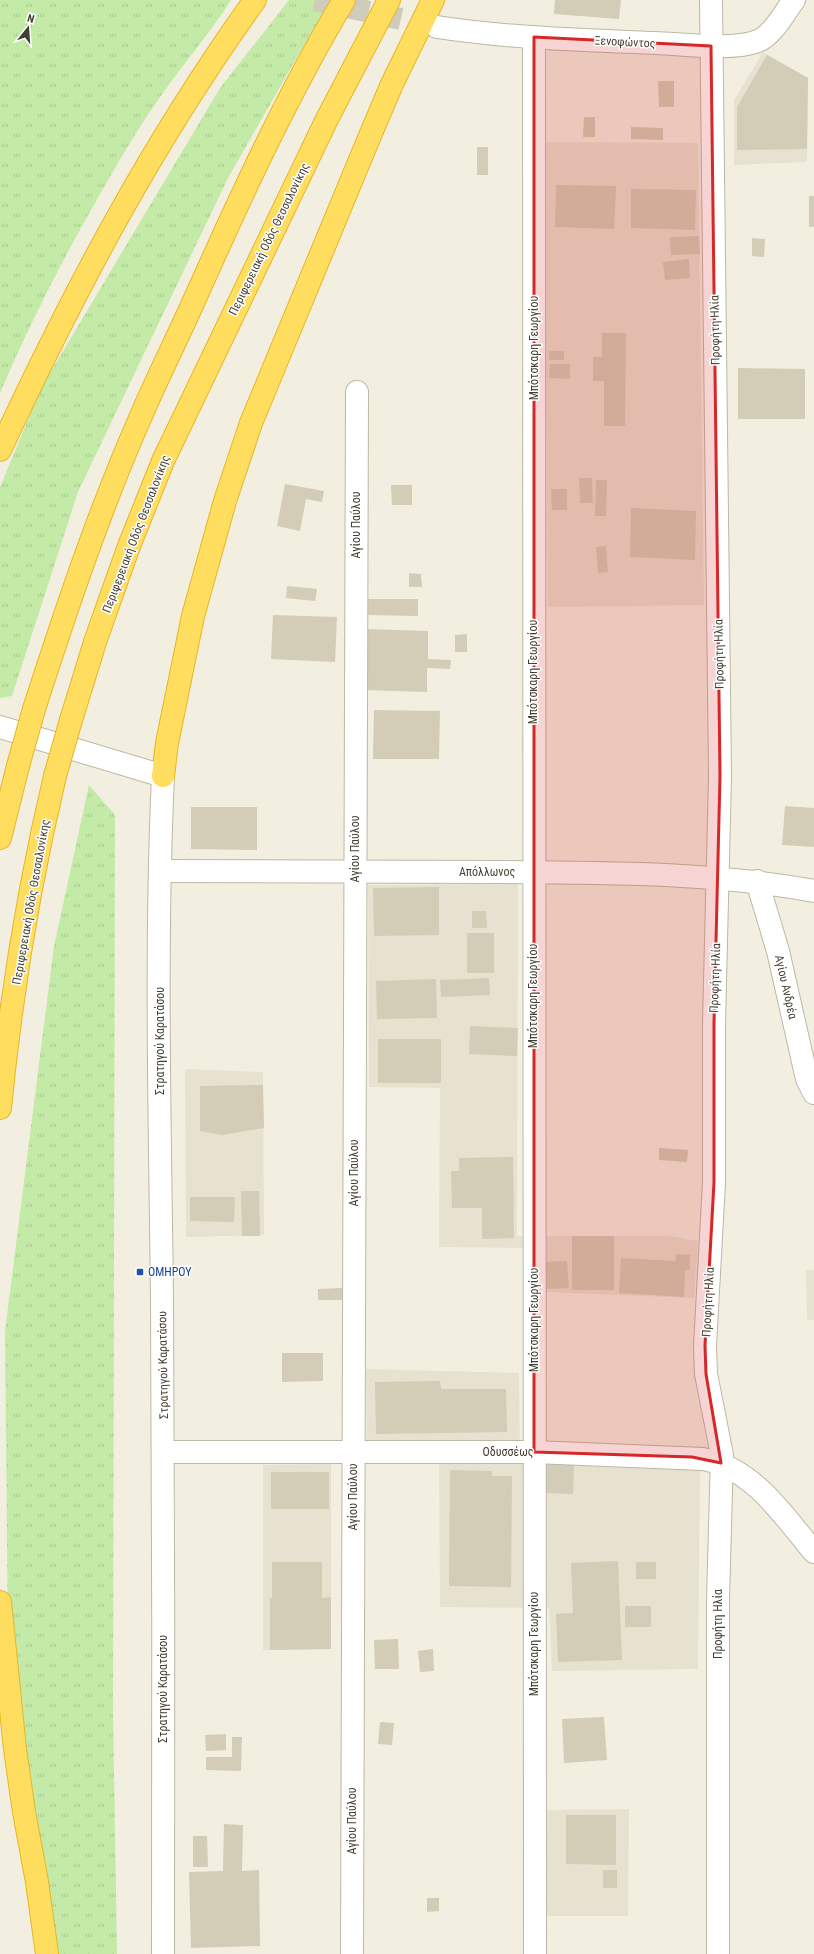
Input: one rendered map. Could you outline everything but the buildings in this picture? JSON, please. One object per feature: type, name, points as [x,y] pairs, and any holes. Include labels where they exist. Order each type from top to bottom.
[{"type":"highway","points":[[0,450],[63,318],[131,193],[195,87],[255,0]]},
{"type":"highway","points":[[0,838],[34,709],[63,620],[140,417],[241,194],[282,111],[344,0]]},
{"type":"highway","name":"Περιφερειακή Οδός Θεσσαλονίκης","points":[[0,1108],[9,1031],[37,851],[55,776],[71,720],[96,640],[129,546],[163,461],[326,121],[389,0]]},
{"type":"highway","points":[[163,776],[166,743],[193,616],[225,501],[251,423],[392,84],[433,0]]},
{"type":"highway","points":[[0,1602],[16,1757],[24,1812],[38,1882],[47,1954]]},
{"type":"street","name":"Προφήτη Ηλία","points":[[711,0],[720,776],[714,1024],[714,1182],[705,1346],[706,1374],[720,1440],[722,1463],[718,1600],[718,1954]]},
{"type":"street","name":"Ξενοφώντος","points":[[437,27],[492,34],[534,37],[711,46],[748,44],[760,40],[771,30],[794,0]]},
{"type":"street","name":"Μπότσκαρη Γεωργίου","points":[[534,37],[533,872],[535,1954]]},
{"type":"street","name":"Αγίου Παύλου","points":[[352,1954],[357,392]]},
{"type":"street","points":[[0,727],[163,776]]},
{"type":"street","name":"Στρατηγού Καρατάσου","points":[[163,776],[160,872],[163,1452],[163,1954]]},
{"type":"street","name":"Απόλλωνος","points":[[160,872],[533,872],[685,875],[757,881],[806,889]]},
{"type":"street","name":"Αγίου Ανδρέα","points":[[757,881],[778,951],[807,1078],[814,1093]]},
{"type":"street","points":[[806,889],[814,906]]},
{"type":"street","name":"Οδυσσέως","points":[[163,1452],[534,1452],[692,1457],[722,1463],[739,1472],[761,1490],[814,1552]]},
{"type":"highlighted area","points":[[534,37],[711,46],[720,776],[714,1024],[714,1182],[705,1346],[706,1374],[721,1463],[692,1457],[534,1452]]},
{"type":"shaded area","points":[[763,52],[808,78],[807,162],[734,165],[734,100]]},
{"type":"shaded area","points":[[544,142],[698,143],[704,605],[548,607]]},
{"type":"shaded area","points":[[518,884],[517,1236],[669,1236],[698,1241],[694,1298],[546,1292],[544,1248],[439,1247],[440,1088],[369,1087],[368,885]]},
{"type":"shaded area","points":[[185,1069],[263,1072],[264,1235],[186,1237]]},
{"type":"shaded area","points":[[806,1270],[814,1270],[814,1320],[807,1320]]},
{"type":"shaded area","points":[[366,1369],[519,1373],[520,1462],[700,1467],[698,1669],[552,1671],[549,1608],[440,1607],[439,1441],[367,1440]]},
{"type":"shaded area","points":[[331,1464],[331,1649],[263,1650],[263,1465]]},
{"type":"shaded area","points":[[629,1809],[628,1916],[547,1916],[547,1810]]},
{"type":"green space","points":[[0,0],[231,0],[214,26],[158,100],[120,159],[59,269],[22,343],[0,393]]},
{"type":"green space","points":[[289,0],[330,0],[229,176],[78,492],[12,696],[0,698],[0,487],[41,388],[220,88]]},
{"type":"green space","points":[[89,785],[115,815],[113,1713],[117,1954],[50,1954],[8,1639],[5,1331],[54,946]]},
{"type":"tunnel","points":[[315,0],[437,27]]},
{"type":"place","name":"ΟΜΗΡΟΥ","points":[[140,1272]]}]
